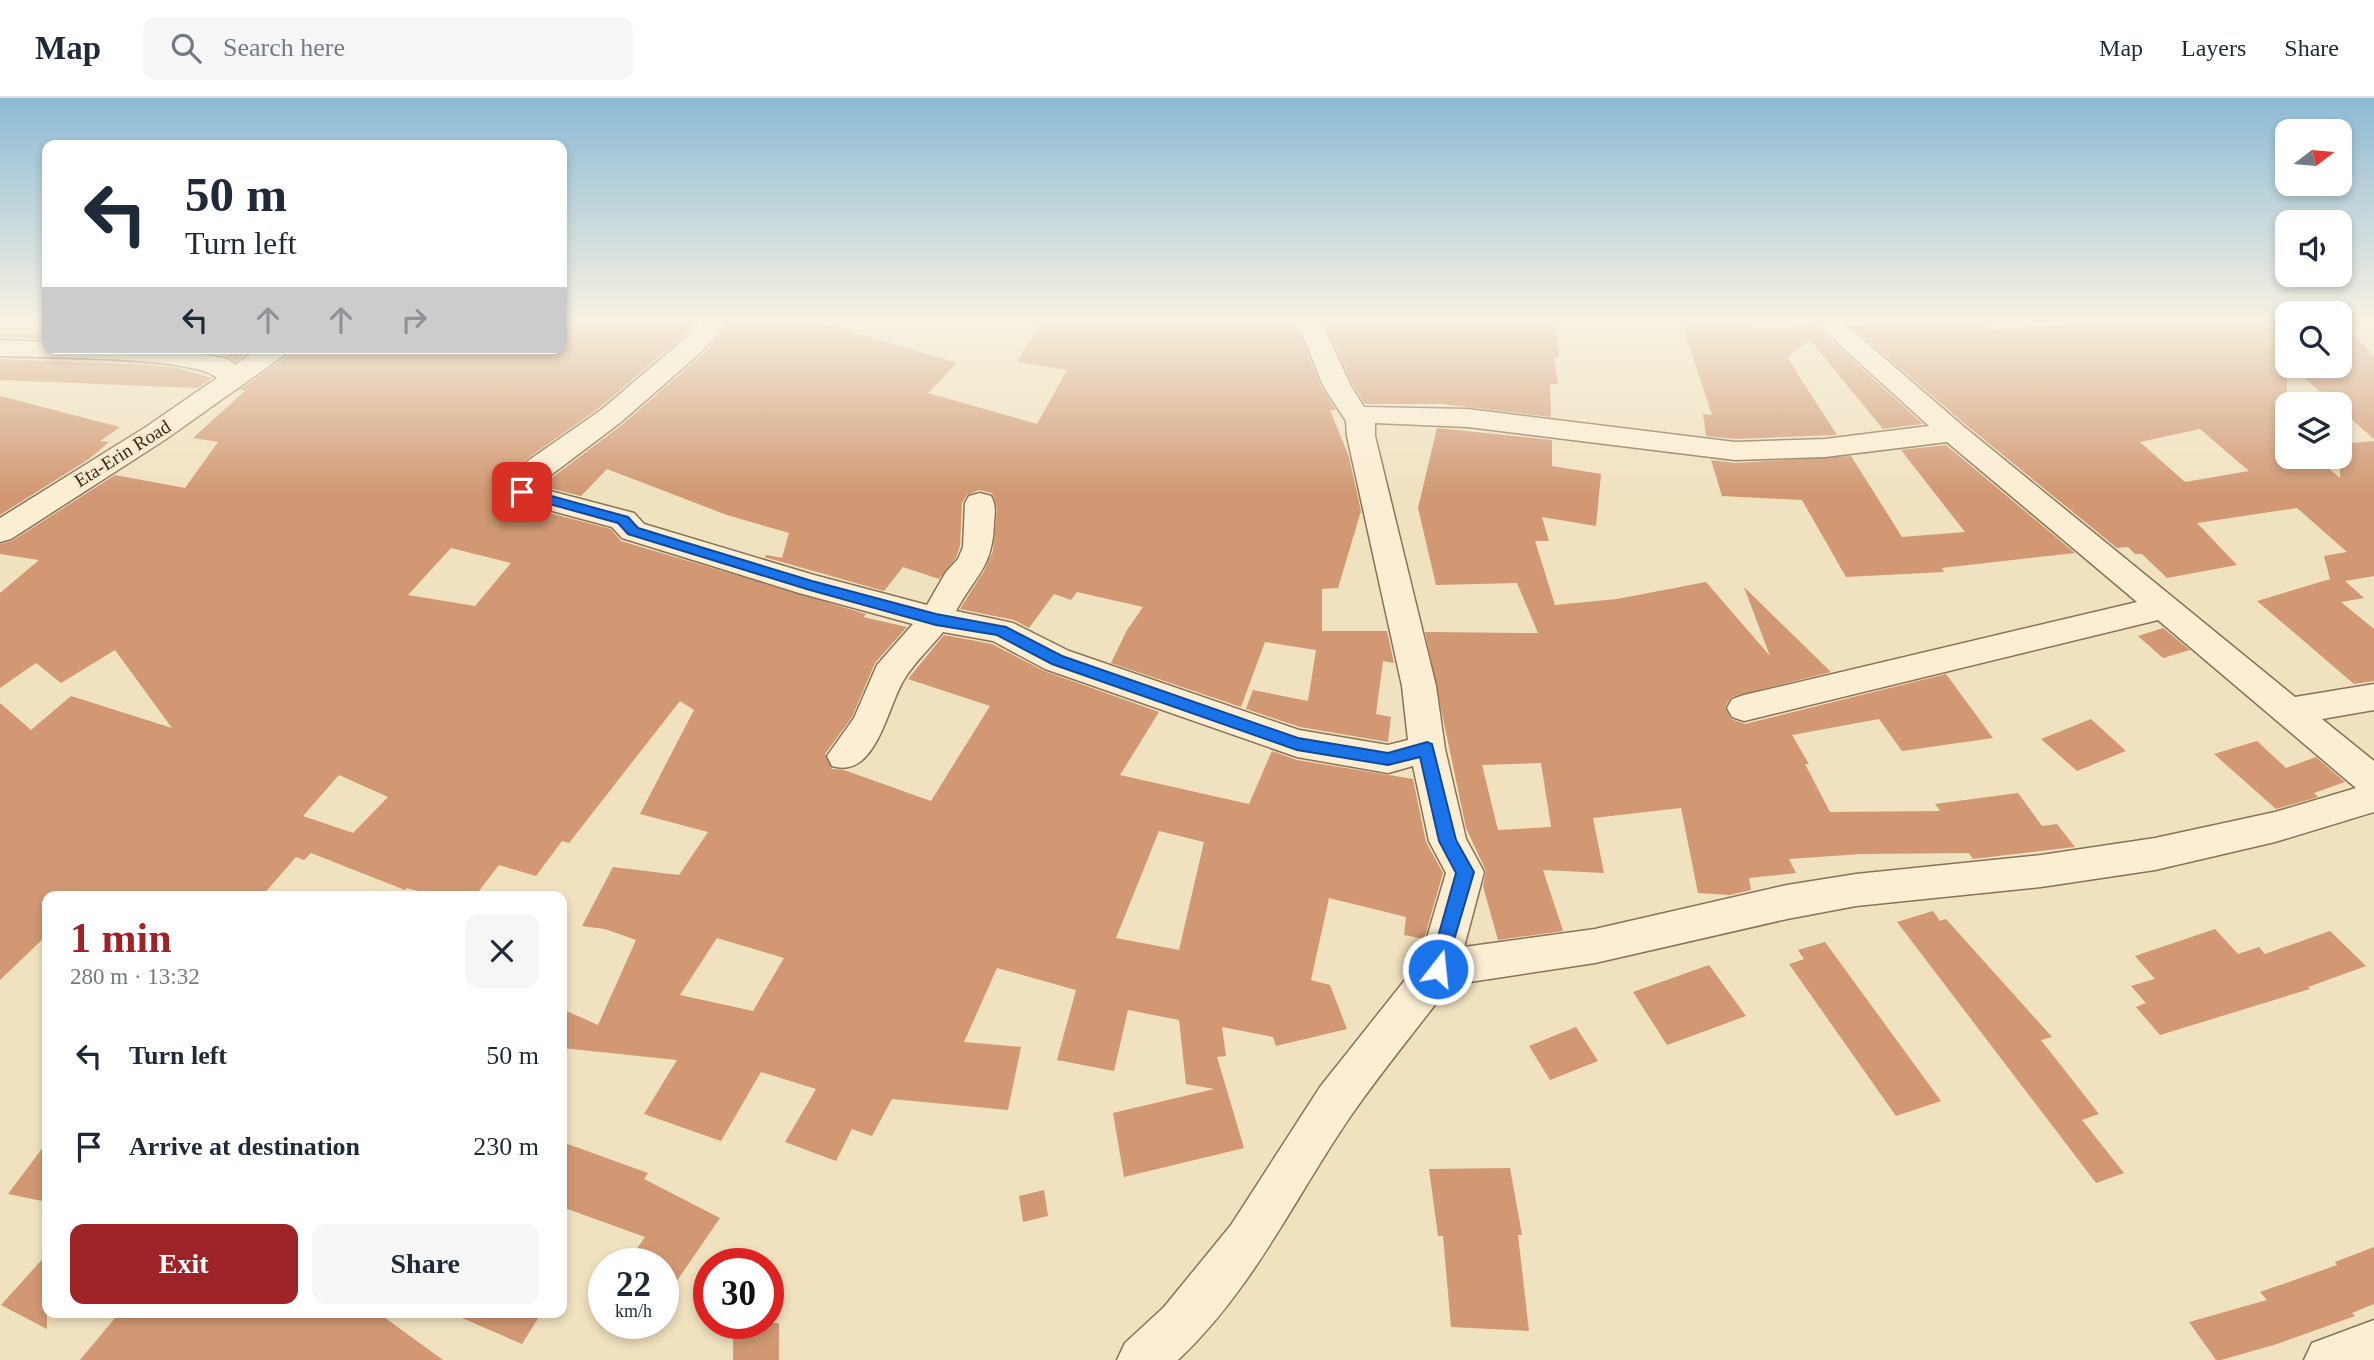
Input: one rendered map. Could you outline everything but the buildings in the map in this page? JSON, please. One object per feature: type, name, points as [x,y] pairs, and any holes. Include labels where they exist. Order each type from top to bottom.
[{"type":"street","name":"Eta-Erin Road","points":[[0,532],[156,433],[237,377]]},
{"type":"street","points":[[656,377],[611,416],[532,472],[514,491],[623,520],[633,531],[810,585],[936,619],[1001,631],[1057,660],[1297,744],[1388,759],[1427,749]]},
{"type":"street","points":[[1142,1360],[1181,1324],[1247,1241],[1335,1102],[1438,969],[1465,872],[1448,841],[1427,749],[1419,686],[1361,436],[1360,421],[1333,377]]},
{"type":"street","points":[[1890,377],[2374,782]]},
{"type":"street","points":[[1360,421],[1369,414],[1468,418],[1735,451],[1825,448],[1953,432]]},
{"type":"street","points":[[845,756],[869,724],[889,674],[936,619],[957,580],[972,563],[978,547],[980,503]]},
{"type":"street","points":[[1744,708],[2166,607]]},
{"type":"street","points":[[2290,711],[2374,696]]},
{"type":"street","points":[[1438,969],[1595,946],[1787,902],[1856,890],[2041,871],[2155,854],[2276,827],[2374,797]]},
{"type":"street","points":[[2329,1360],[2374,1344]]},
{"type":"route","points":[[522,492],[623,520],[633,531],[810,585],[936,619],[1001,631],[1057,660],[1297,744],[1388,759],[1427,749],[1448,841],[1465,872],[1438,969]]}]
